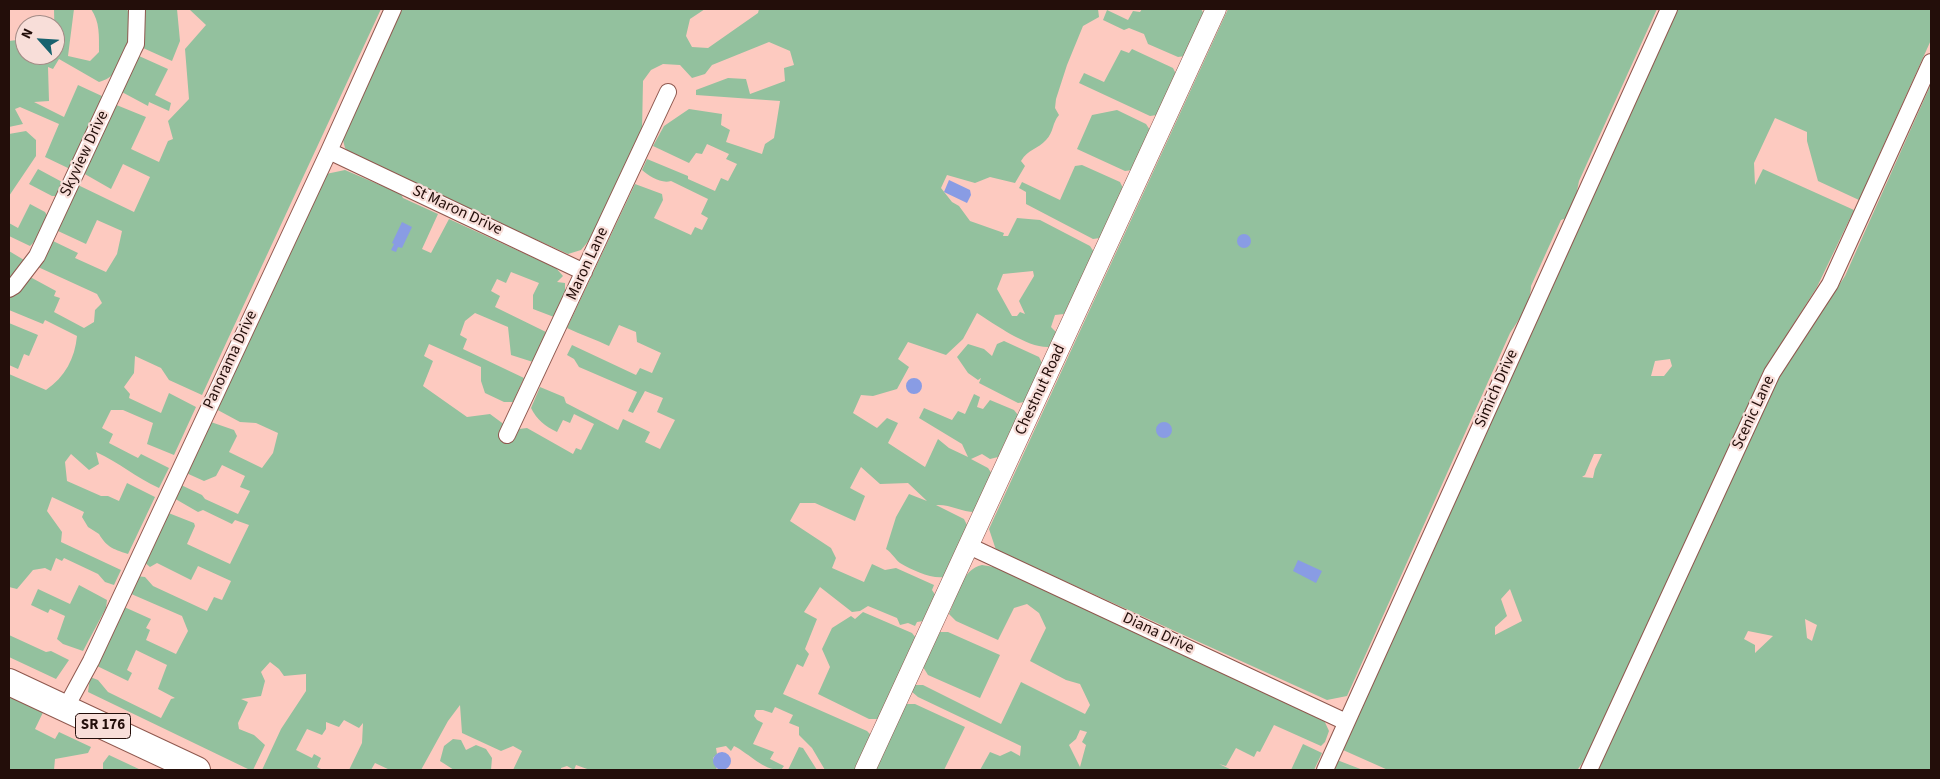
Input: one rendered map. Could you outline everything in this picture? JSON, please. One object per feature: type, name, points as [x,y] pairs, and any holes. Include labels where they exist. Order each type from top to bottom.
[{"type":"main road","name":"SR 176","points":[[9,682],[197,770]]},
{"type":"street","name":"Skyview Drive","points":[[9,289],[14,286],[36,256],[136,44],[137,9]]},
{"type":"street","name":"Panorama Drive","points":[[65,709],[78,690],[329,151],[393,9]]},
{"type":"street","name":"Chestnut Road","points":[[865,770],[1216,9]]},
{"type":"street","name":"Simich Drive","points":[[1325,770],[1669,9]]},
{"type":"street","name":"Scenic Lane","points":[[1589,770],[1772,373],[1830,284],[1931,62]]},
{"type":"street","name":"Maron Lane","points":[[507,435],[668,92]]},
{"type":"street","name":"St Maron Drive","points":[[329,151],[584,272]]},
{"type":"street","name":"Diana Drive","points":[[969,546],[1346,722]]},
{"type":"green space","points":[[54,9],[74,9],[68,56],[90,61],[99,52],[97,24],[91,9],[127,9],[129,14],[129,51],[122,66],[109,78],[99,82],[65,62],[65,15],[54,15]]},
{"type":"green space","points":[[143,9],[177,9],[180,41],[172,61],[143,48]]},
{"type":"green space","points":[[189,9],[381,9],[202,395],[169,380],[161,368],[135,356],[134,373],[124,387],[130,394],[129,398],[161,413],[169,393],[196,407],[174,455],[147,444],[153,423],[123,410],[111,410],[102,428],[113,434],[109,443],[138,458],[141,454],[169,468],[159,488],[96,452],[99,464],[89,470],[71,454],[65,462],[67,481],[101,496],[108,496],[119,501],[127,483],[155,497],[128,554],[110,547],[99,534],[88,527],[82,517],[84,512],[52,497],[47,511],[62,532],[61,542],[121,570],[114,585],[105,582],[98,574],[64,558],[62,561],[56,558],[51,571],[45,568],[33,570],[17,589],[9,587],[9,374],[46,390],[64,373],[74,352],[77,336],[45,320],[43,324],[9,310],[9,296],[28,278],[32,278],[56,291],[54,296],[60,298],[54,312],[84,328],[94,322],[95,310],[102,303],[97,294],[38,267],[50,242],[53,241],[78,253],[75,258],[106,272],[117,254],[122,231],[97,220],[86,244],[58,231],[57,228],[76,187],[80,186],[134,212],[150,177],[123,164],[111,189],[83,173],[114,104],[146,117],[131,149],[159,162],[168,141],[173,139],[168,121],[189,99],[185,49],[206,25]]},
{"type":"green space","points":[[399,9],[705,9],[690,19],[686,36],[692,47],[708,48],[758,13],[759,9],[1098,9],[1099,17],[1083,26],[1067,65],[1056,99],[1055,108],[1059,115],[1049,137],[1030,151],[1021,161],[1025,166],[1015,183],[990,177],[975,183],[947,175],[941,188],[952,202],[959,206],[970,221],[1004,233],[1003,236],[1008,236],[1017,218],[1040,220],[1090,246],[1094,252],[1064,314],[1055,315],[1051,327],[1057,333],[1050,347],[1042,347],[1023,340],[977,313],[963,339],[946,355],[908,342],[898,359],[909,367],[897,389],[873,396],[861,395],[853,413],[877,428],[887,418],[898,423],[888,443],[925,467],[938,439],[949,448],[968,457],[962,444],[919,418],[924,408],[952,420],[958,411],[965,414],[974,394],[980,397],[977,407],[983,409],[990,400],[1014,410],[1018,415],[998,457],[990,459],[982,454],[971,459],[988,468],[992,474],[975,512],[936,505],[964,519],[968,527],[944,577],[928,575],[910,568],[900,563],[886,549],[896,517],[909,494],[927,501],[908,483],[880,484],[861,467],[850,488],[865,496],[855,521],[815,503],[800,503],[790,521],[831,548],[836,558],[832,568],[864,582],[872,564],[885,570],[896,568],[934,585],[932,590],[936,596],[924,621],[917,622],[915,626],[908,623],[900,625],[897,618],[868,606],[860,611],[852,612],[820,587],[804,612],[817,619],[805,649],[809,654],[803,667],[797,664],[783,694],[867,731],[872,736],[856,770],[825,770],[812,748],[799,735],[799,727],[789,723],[793,715],[775,707],[772,713],[756,710],[754,716],[763,723],[753,744],[774,752],[770,759],[784,766],[781,770],[762,765],[734,746],[731,751],[726,746],[716,748],[717,754],[713,758],[717,770],[590,770],[576,765],[574,770],[567,766],[561,768],[561,770],[513,770],[522,751],[513,746],[501,751],[462,733],[460,705],[448,721],[421,770],[390,770],[375,763],[371,770],[349,770],[362,743],[363,723],[359,728],[344,720],[339,727],[326,722],[326,729],[322,735],[307,729],[296,750],[312,758],[314,754],[321,758],[317,767],[323,770],[262,770],[281,729],[306,691],[306,674],[284,676],[270,662],[261,672],[265,681],[261,696],[241,699],[248,702],[238,723],[239,729],[254,735],[265,745],[253,770],[250,770],[88,692],[90,677],[98,680],[108,692],[161,718],[171,699],[175,698],[158,689],[167,665],[136,650],[127,670],[132,673],[128,681],[95,665],[122,606],[151,619],[146,628],[150,630],[146,640],[176,654],[188,631],[182,616],[129,593],[136,576],[145,577],[153,586],[207,611],[214,597],[222,600],[231,581],[198,566],[191,580],[157,563],[150,567],[143,561],[166,512],[194,523],[195,526],[187,544],[230,564],[249,525],[235,520],[232,524],[203,510],[198,512],[172,497],[179,484],[202,495],[205,499],[238,514],[250,491],[240,487],[245,476],[222,465],[216,476],[204,481],[184,472],[208,421],[234,430],[237,436],[229,452],[262,468],[273,453],[278,433],[256,423],[240,422],[214,408],[326,174],[345,170],[401,194],[403,198],[438,214],[422,249],[431,253],[449,219],[556,268],[563,276],[557,282],[565,283],[565,292],[554,317],[533,309],[533,295],[539,283],[511,272],[506,283],[497,279],[491,291],[500,296],[495,307],[546,332],[533,362],[511,355],[508,327],[475,313],[465,321],[460,335],[467,339],[463,349],[524,378],[513,402],[504,402],[485,393],[481,381],[481,367],[429,344],[424,356],[433,361],[423,386],[467,417],[490,414],[517,434],[519,429],[527,428],[573,454],[576,448],[581,450],[594,424],[574,414],[570,423],[563,420],[557,432],[545,425],[531,408],[540,387],[564,397],[566,403],[618,430],[623,419],[650,432],[645,442],[660,449],[675,420],[657,412],[663,398],[645,391],[633,413],[628,411],[637,392],[579,367],[574,359],[567,355],[572,345],[636,375],[640,368],[652,373],[661,353],[637,342],[636,332],[619,325],[609,346],[567,328],[635,184],[662,194],[663,200],[654,218],[691,235],[695,227],[702,230],[708,218],[701,214],[708,199],[671,181],[655,179],[648,175],[642,170],[647,159],[688,176],[688,179],[715,191],[721,178],[728,181],[737,164],[726,159],[729,154],[707,144],[702,154],[696,153],[689,163],[653,146],[664,126],[689,109],[722,114],[721,125],[730,130],[726,142],[762,154],[765,144],[774,138],[780,101],[696,95],[696,90],[728,78],[746,79],[750,94],[785,81],[784,68],[794,65],[790,51],[769,42],[712,65],[705,74],[692,78],[680,65],[663,64],[651,70],[643,81],[642,131],[592,237],[581,250],[568,254],[352,156],[345,148],[342,136]],"holes":[[[1033,271],[1034,276],[1019,301],[1025,314],[1020,312],[1017,316],[1012,316],[997,289],[1003,274]]]},
{"type":"green space","points":[[1142,9],[1201,9],[1204,14],[1185,56],[1178,57],[1148,44],[1144,34],[1129,28],[1124,30],[1103,20],[1107,10],[1128,20],[1133,11],[1140,12]]},
{"type":"green space","points":[[1228,9],[1657,9],[1579,181],[1572,216],[1561,220],[1531,286],[1527,304],[1510,333],[1347,696],[1327,700],[996,550],[989,529]]},
{"type":"green space","points":[[1677,9],[1931,9],[1931,40],[1859,200],[1818,181],[1807,141],[1807,132],[1775,118],[1754,163],[1755,185],[1763,169],[1854,210],[1817,287],[1763,372],[1590,752],[1578,769],[1388,770],[1343,750]],"holes":[[[1670,359],[1672,366],[1664,376],[1651,376],[1655,361]],[[1594,454],[1602,454],[1593,478],[1582,477],[1585,475]],[[1510,589],[1522,621],[1495,635],[1495,627],[1507,616],[1501,599]]]},
{"type":"green space","points":[[15,40],[15,65],[55,65],[53,69],[48,67],[49,101],[34,102],[64,117],[78,85],[104,97],[70,169],[45,157],[59,124],[20,107],[15,109],[23,124],[9,127],[9,41]]},
{"type":"green space","points":[[1132,49],[1173,68],[1176,74],[1157,115],[1150,116],[1079,83],[1084,73],[1104,82],[1121,50],[1129,53]]},
{"type":"green space","points":[[139,56],[168,69],[155,95],[171,103],[169,111],[149,102],[148,106],[120,91],[135,57]]},
{"type":"green space","points":[[1931,84],[1931,770],[1598,770],[1779,377],[1845,276]],"holes":[[[1805,619],[1817,625],[1812,641],[1807,638]],[[1748,631],[1773,636],[1755,653],[1755,645],[1744,639]]]},
{"type":"green space","points":[[1117,110],[1146,124],[1150,130],[1133,170],[1125,171],[1077,149],[1092,115]]},
{"type":"green space","points":[[26,131],[36,140],[36,156],[9,196],[9,134]]},
{"type":"green space","points":[[1082,165],[1120,182],[1123,188],[1100,238],[1093,239],[1026,204],[1026,192],[1019,188],[1022,182],[1060,200],[1075,166]]},
{"type":"green space","points":[[38,169],[64,183],[57,196],[52,196],[29,184]]},
{"type":"green space","points":[[30,204],[45,212],[48,217],[37,239],[30,246],[9,236],[9,223],[18,228]]},
{"type":"green space","points":[[9,251],[24,260],[19,270],[9,279]]},
{"type":"green space","points":[[9,323],[38,335],[29,356],[24,354],[18,369],[9,365]]},
{"type":"green space","points":[[1004,341],[1039,357],[1043,365],[1025,402],[1018,403],[979,383],[981,378],[978,380],[968,373],[957,357],[968,344],[984,349],[992,356],[997,344]]},
{"type":"green space","points":[[982,565],[994,567],[1323,718],[1329,731],[1325,742],[1321,746],[1274,725],[1260,752],[1257,751],[1254,757],[1236,748],[1226,766],[1219,764],[1232,770],[980,770],[990,752],[1000,756],[1011,751],[1020,756],[1021,746],[918,697],[911,691],[915,685],[923,685],[1001,724],[1021,682],[1085,714],[1090,705],[1080,684],[1066,680],[1030,661],[1046,628],[1039,613],[1027,604],[1014,608],[998,640],[956,621],[949,614],[961,584],[975,568]],"holes":[[[1080,730],[1087,732],[1082,742],[1086,745],[1080,767],[1069,745],[1076,739]]]},
{"type":"green space","points":[[79,585],[107,600],[106,608],[83,651],[63,644],[57,639],[65,616],[50,609],[48,613],[31,605],[38,589],[70,604]]},
{"type":"green space","points":[[863,612],[912,633],[916,638],[879,719],[869,719],[818,694],[830,667],[822,649],[832,628],[851,616],[855,619]]},
{"type":"green space","points":[[940,632],[948,632],[1000,655],[980,698],[928,675],[923,667]]},
{"type":"green space","points":[[9,635],[69,660],[56,679],[9,657]]},
{"type":"green space","points":[[9,682],[49,700],[35,729],[55,739],[59,732],[91,747],[88,753],[55,759],[54,770],[9,770]]},
{"type":"green space","points":[[906,704],[915,704],[965,727],[944,770],[875,770]]},
{"type":"green space","points":[[453,739],[461,740],[466,750],[476,745],[486,749],[492,758],[491,770],[454,770],[440,761],[444,746]]},
{"type":"green space","points":[[1303,744],[1322,753],[1314,770],[1291,770]]},
{"type":"green space","points":[[799,747],[803,748],[817,770],[788,770]]},
{"type":"green space","points":[[109,755],[141,770],[103,770],[103,763]]},
{"type":"green space","points":[[1337,760],[1363,770],[1333,770]]},
{"type":"water","points":[[949,180],[970,190],[971,195],[967,203],[944,192]]},
{"type":"water","points":[[402,222],[412,227],[402,248],[398,247],[396,252],[391,250],[394,244],[392,243]]},
{"type":"water","points":[[1241,234],[1247,234],[1251,241],[1247,248],[1241,248],[1237,244],[1237,238]]},
{"type":"water","points":[[914,378],[920,380],[922,386],[920,392],[914,394],[908,392],[906,386],[908,380]]},
{"type":"water","points":[[1161,422],[1167,422],[1172,427],[1170,436],[1161,438],[1156,433],[1156,427]]},
{"type":"water","points":[[1298,560],[1322,571],[1316,583],[1293,571]]},
{"type":"water","points":[[722,752],[728,755],[731,761],[728,767],[722,770],[716,767],[713,761],[716,755]]}]
